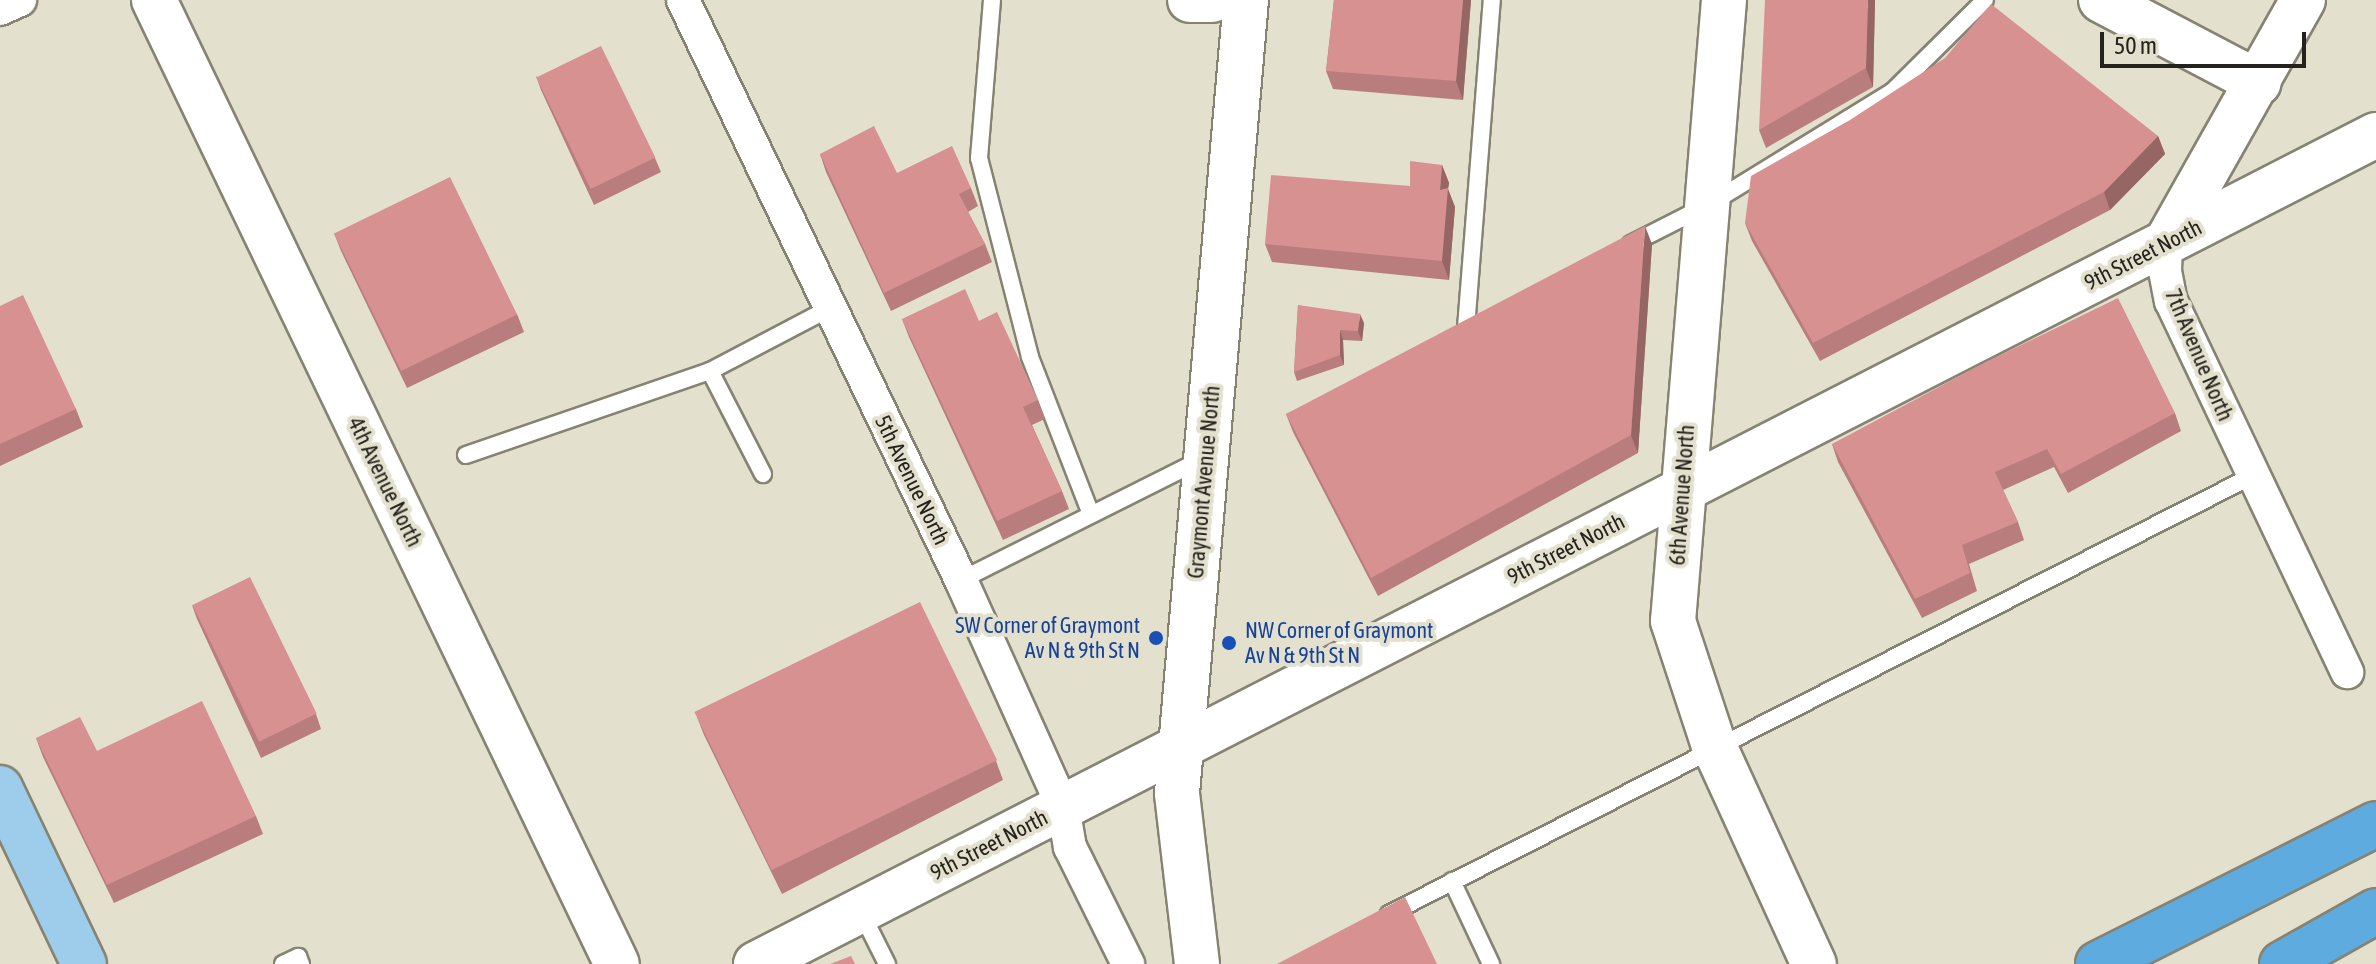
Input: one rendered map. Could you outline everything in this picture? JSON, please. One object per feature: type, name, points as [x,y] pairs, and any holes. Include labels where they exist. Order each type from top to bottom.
[{"type":"highway","points":[[2098,964],[2376,824]]},
{"type":"highway","points":[[2282,964],[2376,911]]},
{"type":"main road","name":"4th Avenue North","points":[[154,0],[617,964]]},
{"type":"main road","points":[[1190,0],[1212,0]]},
{"type":"main road","name":"Graymont Avenue North","points":[[1197,964],[1177,793],[1246,0]]},
{"type":"main road","name":"6th Avenue North","points":[[1724,0],[1673,621],[1714,746],[1814,964]]},
{"type":"main road","points":[[2101,0],[2259,83]]},
{"type":"main road","points":[[2166,243],[2259,83],[2303,0]]},
{"type":"main road","name":"9th Street North","points":[[756,964],[2376,135]]},
{"type":"main road","points":[[1,791],[84,964]]},
{"type":"street","points":[[0,9],[20,0]]},
{"type":"street","name":"5th Avenue North","points":[[683,0],[961,580],[1063,807],[1070,847],[1128,964]]},
{"type":"street","name":"7th Avenue North","points":[[2166,243],[2165,271],[2171,301],[2347,672]]},
{"type":"lane","points":[[992,0],[979,158],[1030,357],[1091,514]]},
{"type":"lane","points":[[1479,321],[1466,328],[1492,0]]},
{"type":"lane","points":[[1614,253],[1708,205],[1893,91],[1985,0]]},
{"type":"lane","points":[[466,455],[710,371],[830,308]]},
{"type":"lane","points":[[710,371],[763,474]]},
{"type":"lane","points":[[961,580],[1206,457]]},
{"type":"lane","points":[[1372,922],[2254,475]]},
{"type":"lane","points":[[1452,881],[1491,964]]},
{"type":"lane","points":[[861,910],[887,964]]},
{"type":"lane","points":[[283,964],[298,957],[301,964]]},
{"type":"building","points":[[1334,0],[1463,0],[1456,81],[1326,71]]},
{"type":"building","points":[[1765,0],[1868,0],[1866,68],[1759,130]]},
{"type":"building","points":[[1991,4],[2158,136],[2104,192],[1813,343],[1745,223],[1751,176],[1850,120],[1945,58]]},
{"type":"building","points":[[601,46],[655,157],[591,189],[536,78]]},
{"type":"building","points":[[874,126],[897,173],[952,146],[971,188],[959,194],[985,244],[884,293],[820,154]]},
{"type":"building","points":[[1410,161],[1442,165],[1440,190],[1448,188],[1442,261],[1265,244],[1271,175],[1410,186]]},
{"type":"building","points":[[450,177],[517,315],[401,371],[334,234]]},
{"type":"building","points":[[1645,226],[1631,435],[1371,578],[1286,414]]},
{"type":"building","points":[[965,289],[979,321],[997,312],[1038,400],[1023,407],[1062,491],[997,521],[902,319]]},
{"type":"building","points":[[23,295],[76,409],[0,444],[0,306]]},
{"type":"building","points":[[2118,298],[2175,413],[2061,474],[2047,449],[1995,472],[2018,522],[1962,545],[1970,573],[1915,599],[1832,444],[1980,365]]},
{"type":"building","points":[[1298,305],[1360,314],[1358,331],[1340,330],[1340,355],[1294,372]]},
{"type":"building","points":[[250,577],[317,714],[259,742],[192,605]]},
{"type":"building","points":[[920,602],[997,760],[772,870],[694,712]]},
{"type":"building","points":[[202,701],[256,816],[107,885],[36,738],[80,717],[97,751]]},
{"type":"building","points":[[1405,897],[1437,964],[1277,964]]},
{"type":"building","points":[[851,956],[855,964],[830,964]]},
{"type":"place","name":"SW Corner of Graymont Av N & 9th St N","points":[[1156,638]]},
{"type":"place","name":"NW Corner of Graymont Av N & 9th St N","points":[[1229,643]]}]
